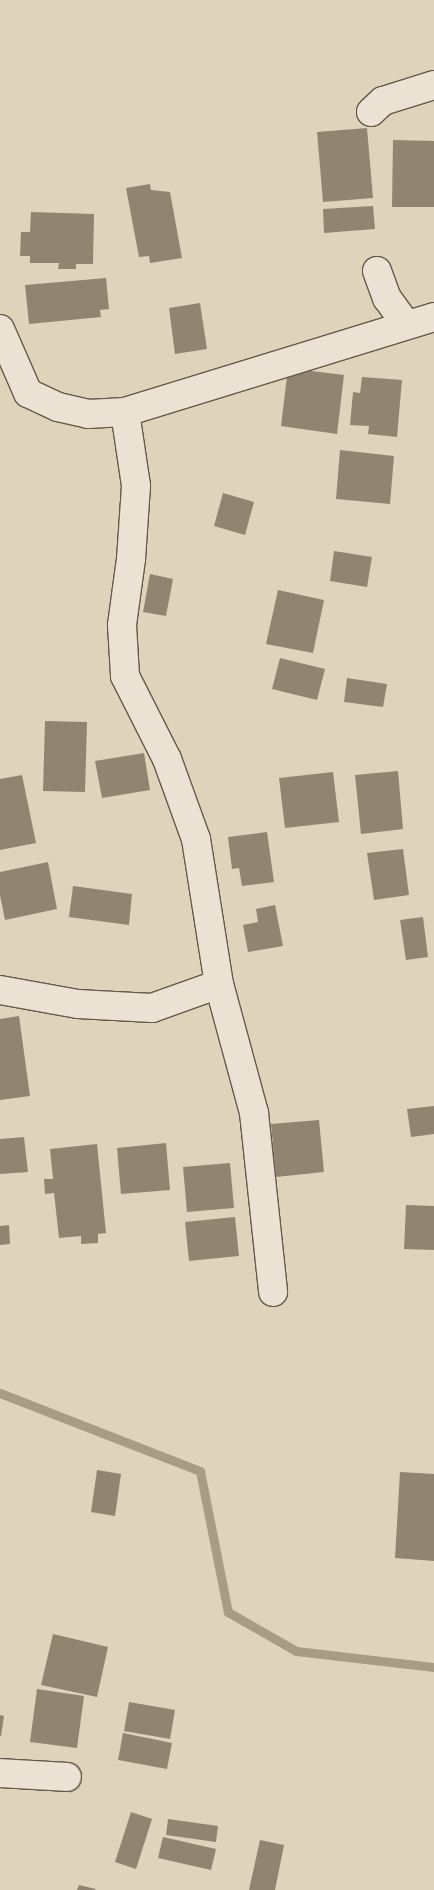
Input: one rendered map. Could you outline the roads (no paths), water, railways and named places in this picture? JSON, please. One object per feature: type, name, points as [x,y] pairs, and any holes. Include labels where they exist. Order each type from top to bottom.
[{"type":"street","points":[[371,112],[383,101],[434,85]]},
{"type":"street","points":[[377,271],[387,298],[406,324]]},
{"type":"street","points":[[0,329],[28,393],[58,407],[88,414],[125,412],[406,324],[434,317]]},
{"type":"street","points":[[125,412],[136,486],[131,559],[122,624],[125,676],[167,759],[196,839],[219,984],[254,1113],[273,1292]]},
{"type":"street","points":[[0,990],[78,1004],[152,1008],[219,984]]},
{"type":"street","points":[[0,1773],[67,1777]]},
{"type":"waterway","points":[[0,1393],[200,1471],[228,1612],[296,1651],[434,1667]]}]
